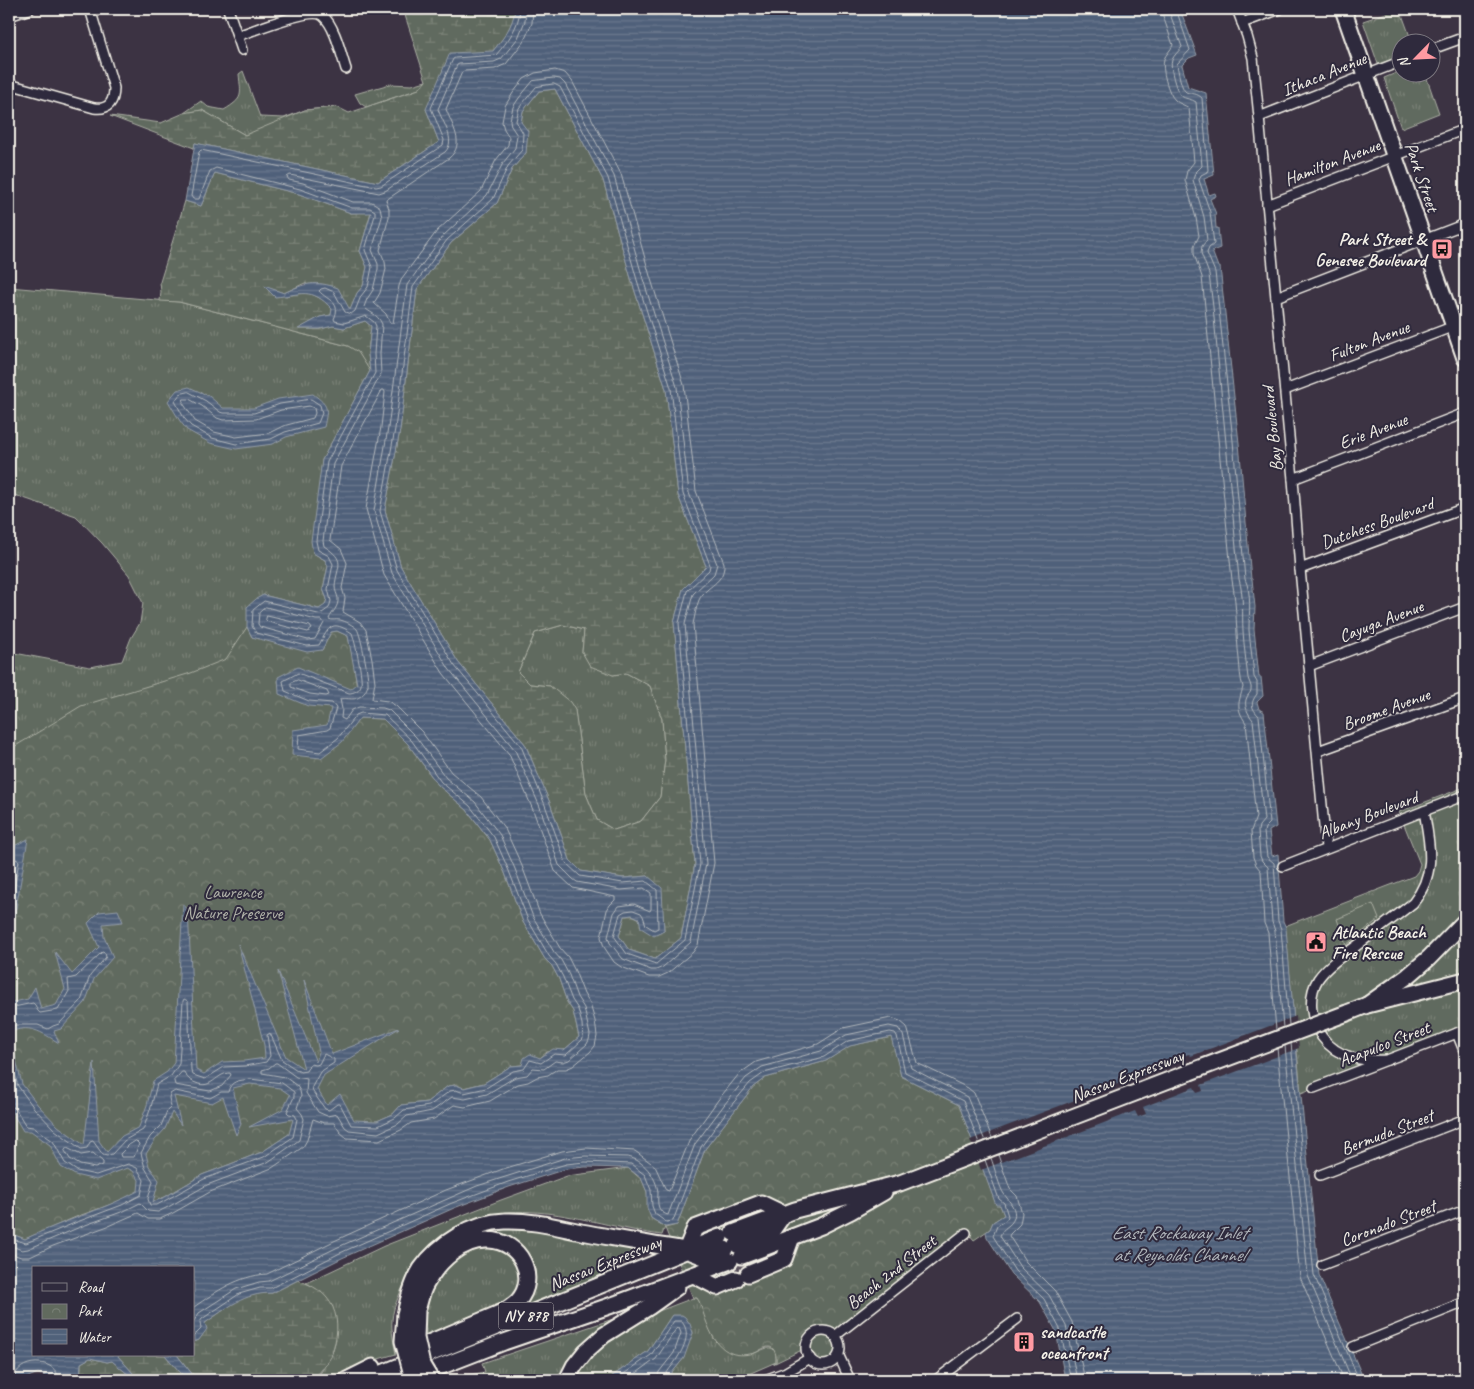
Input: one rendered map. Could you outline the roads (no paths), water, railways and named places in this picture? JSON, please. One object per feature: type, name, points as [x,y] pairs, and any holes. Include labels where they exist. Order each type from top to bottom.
[{"type":"highway","name":"Park Street","points":[[1343,9],[1424,240],[1460,324],[1465,358]]},
{"type":"highway","name":"Nassau Expressway","points":[[1367,1005],[1408,976],[1429,958],[1465,921]]},
{"type":"highway","name":"Nassau Expressway","points":[[732,1250],[775,1237],[792,1237],[821,1226],[900,1183],[922,1174],[1367,1005],[1465,980]]},
{"type":"highway","name":"Nassau Expressway","points":[[406,1380],[504,1342],[694,1275],[784,1214],[822,1202],[900,1183]]},
{"type":"highway","points":[[686,1250],[696,1228],[761,1203],[784,1214]]},
{"type":"highway","points":[[431,1380],[422,1365],[411,1313],[410,1292],[421,1269],[441,1247],[462,1234],[483,1225],[505,1221],[535,1223],[686,1250],[704,1257],[732,1250]]},
{"type":"highway","points":[[686,1250],[698,1234],[732,1250],[784,1259],[792,1237]]},
{"type":"highway","points":[[347,1380],[383,1362],[505,1311],[518,1301],[526,1288],[528,1274],[524,1262],[515,1249],[501,1242],[489,1240],[472,1242],[454,1252],[440,1263],[411,1313],[404,1341],[411,1370],[416,1380]]},
{"type":"highway","name":"Nassau Expressway","points":[[365,1380],[686,1250]]},
{"type":"highway","points":[[567,1380],[574,1366],[586,1351],[604,1335],[649,1307],[694,1275]]},
{"type":"street","points":[[9,16],[30,9]]},
{"type":"street","points":[[9,84],[98,108],[106,107],[110,104],[114,98],[114,88],[90,9]]},
{"type":"street","points":[[228,9],[242,50]]},
{"type":"street","name":"Bay Boulevard","points":[[1237,9],[1253,58],[1260,117],[1326,848]]},
{"type":"street","points":[[1242,23],[1280,9]]},
{"type":"street","points":[[237,36],[302,14],[318,13],[324,16],[333,29],[346,69]]},
{"type":"street","points":[[1442,46],[1465,37]]},
{"type":"street","name":"Ithaca Avenue","points":[[1260,117],[1392,65]]},
{"type":"street","name":"Hamilton Avenue","points":[[1268,205],[1465,129]]},
{"type":"street","points":[[1276,297],[1465,224]]},
{"type":"street","name":"Fulton Avenue","points":[[1285,390],[1460,324]]},
{"type":"street","name":"Erie Avenue","points":[[1293,479],[1465,413]]},
{"type":"street","name":"Dutchess Boulevard","points":[[1300,569],[1465,508]]},
{"type":"street","name":"Cayuga Avenue","points":[[1309,666],[1465,607]]},
{"type":"street","name":"Broome Avenue","points":[[1318,751],[1465,698]]},
{"type":"street","name":"Albany Boulevard","points":[[1283,866],[1465,794]]},
{"type":"street","points":[[1387,1060],[1351,1058],[1327,1043],[1314,1022],[1312,1007],[1313,991],[1327,969],[1412,902],[1422,889],[1429,870],[1431,852],[1424,811]]},
{"type":"street","points":[[1461,1031],[1465,1053]]},
{"type":"street","name":"Acapulco Street","points":[[1314,1088],[1461,1031]]},
{"type":"street","name":"Bermuda Street","points":[[1320,1175],[1465,1119]]},
{"type":"street","name":"Coronado Street","points":[[1322,1265],[1465,1210]]},
{"type":"street","name":"Beach 2nd Street","points":[[835,1336],[966,1233]]},
{"type":"street","points":[[1353,1347],[1465,1302]]},
{"type":"street","points":[[936,1380],[1017,1319]]},
{"type":"street","points":[[839,1356],[834,1361],[824,1365],[814,1362],[806,1348],[810,1337],[825,1331],[835,1336],[840,1346],[839,1356],[850,1380]]},
{"type":"street","points":[[765,1380],[786,1372],[810,1358]]},
{"type":"water","name":"East Rockaway Inlet at Reynolds Channel","points":[[515,9],[1180,9],[1197,55],[1189,58],[1182,65],[1188,87],[1206,93],[1214,175],[1204,179],[1209,195],[1215,193],[1216,196],[1210,199],[1216,214],[1216,228],[1218,228],[1220,248],[1212,251],[1218,267],[1220,267],[1239,443],[1255,607],[1254,629],[1263,696],[1257,702],[1259,709],[1264,712],[1276,827],[1269,831],[1272,856],[1278,854],[1283,921],[1286,928],[1319,1275],[1364,1380],[1067,1380],[1064,1374],[1056,1331],[1040,1302],[1011,1274],[987,1237],[986,1232],[990,1229],[993,1222],[1004,1215],[1000,1205],[996,1205],[959,1105],[901,1076],[891,1037],[850,1046],[826,1061],[765,1078],[753,1087],[705,1149],[677,1225],[665,1227],[651,1218],[647,1208],[647,1192],[641,1178],[628,1168],[585,1167],[566,1169],[509,1187],[454,1208],[342,1258],[272,1293],[253,1296],[236,1302],[205,1323],[207,1329],[199,1340],[195,1342],[195,1266],[32,1266],[32,1356],[118,1356],[139,1380],[135,1380],[112,1361],[107,1362],[90,1358],[81,1363],[80,1377],[76,1380],[49,1380],[38,1373],[21,1380],[9,1380],[9,1233],[25,1239],[138,1191],[139,1180],[133,1171],[127,1168],[96,1180],[75,1175],[61,1167],[50,1145],[31,1131],[23,1131],[9,1107],[9,1054],[14,1052],[22,1084],[38,1105],[58,1126],[84,1145],[94,1062],[99,1141],[107,1152],[122,1136],[139,1127],[153,1081],[167,1072],[174,1063],[183,904],[188,910],[196,1070],[204,1074],[222,1062],[265,1058],[264,1045],[238,944],[286,1057],[304,1069],[278,971],[316,1062],[319,1052],[304,980],[332,1054],[399,1028],[324,1075],[317,1089],[327,1105],[340,1094],[354,1120],[377,1121],[393,1114],[401,1105],[427,1102],[448,1086],[456,1085],[464,1088],[484,1083],[511,1066],[522,1065],[524,1058],[530,1054],[540,1058],[553,1049],[564,1050],[579,1037],[573,1011],[567,1002],[559,979],[523,922],[505,873],[490,840],[467,810],[438,785],[408,744],[383,719],[360,718],[342,742],[321,758],[292,755],[293,730],[327,725],[331,708],[308,706],[279,694],[278,677],[298,667],[351,689],[357,684],[348,636],[337,631],[331,632],[322,650],[307,652],[252,637],[247,627],[247,607],[263,595],[319,609],[325,605],[327,599],[323,589],[328,566],[325,560],[313,553],[311,541],[322,460],[370,371],[368,354],[371,326],[365,321],[344,328],[333,326],[320,329],[298,329],[320,317],[331,315],[332,309],[318,297],[312,295],[299,294],[275,297],[264,286],[284,293],[298,287],[316,283],[338,288],[350,310],[357,293],[363,286],[367,267],[360,251],[371,213],[351,213],[299,194],[215,173],[201,206],[185,201],[195,143],[378,182],[439,142],[426,109],[450,53],[493,51],[512,21]],"holes":[[[555,89],[603,180],[632,282],[666,389],[678,495],[706,566],[683,589],[674,622],[695,864],[681,938],[655,959],[629,950],[619,936],[625,916],[632,915],[639,918],[641,928],[654,936],[664,931],[662,888],[648,876],[623,878],[581,871],[570,860],[550,803],[525,744],[458,662],[401,567],[385,510],[400,430],[417,289],[451,243],[497,203],[512,169],[526,153],[528,131],[521,122],[523,111],[539,91]],[[250,1084],[280,1088],[290,1095],[283,1109],[249,1127],[293,1119],[289,1134],[262,1152],[202,1175],[153,1202],[159,1180],[149,1166],[146,1154],[165,1129],[172,1112],[181,1125],[174,1096],[212,1103],[223,1097],[236,1135],[241,1124],[233,1088]]]},
{"type":"water","points":[[189,387],[209,396],[223,408],[254,408],[278,399],[313,394],[326,408],[324,427],[286,437],[273,444],[236,449],[210,443],[187,430],[168,401],[177,390]]},
{"type":"water","points":[[28,839],[9,949],[9,864],[14,846]]},
{"type":"water","points":[[118,910],[123,922],[103,924],[104,937],[113,957],[94,979],[85,1003],[61,1029],[54,1031],[59,1043],[35,1030],[23,1029],[9,1033],[9,1003],[28,999],[35,987],[41,1009],[56,1005],[65,989],[55,952],[72,974],[99,947],[88,923],[99,912]]},
{"type":"water","points":[[672,1315],[682,1315],[685,1317],[693,1333],[684,1358],[666,1380],[609,1380],[648,1351]]},
{"type":"water","points":[[166,1356],[178,1356],[197,1380],[187,1380]]},
{"type":"tunnel","points":[[732,1267],[744,1262]]},
{"type":"place","name":"Park Street & Genesee Boulevard","points":[[1442,249]]},
{"type":"place","name":"Atlantic Beach Fire Rescue","points":[[1316,942]]},
{"type":"place","name":"sandcastle oceanfront","points":[[1024,1342]]},
{"type":"park label","name":"Lawrence Nature Preserve","points":[[233,902]]}]
